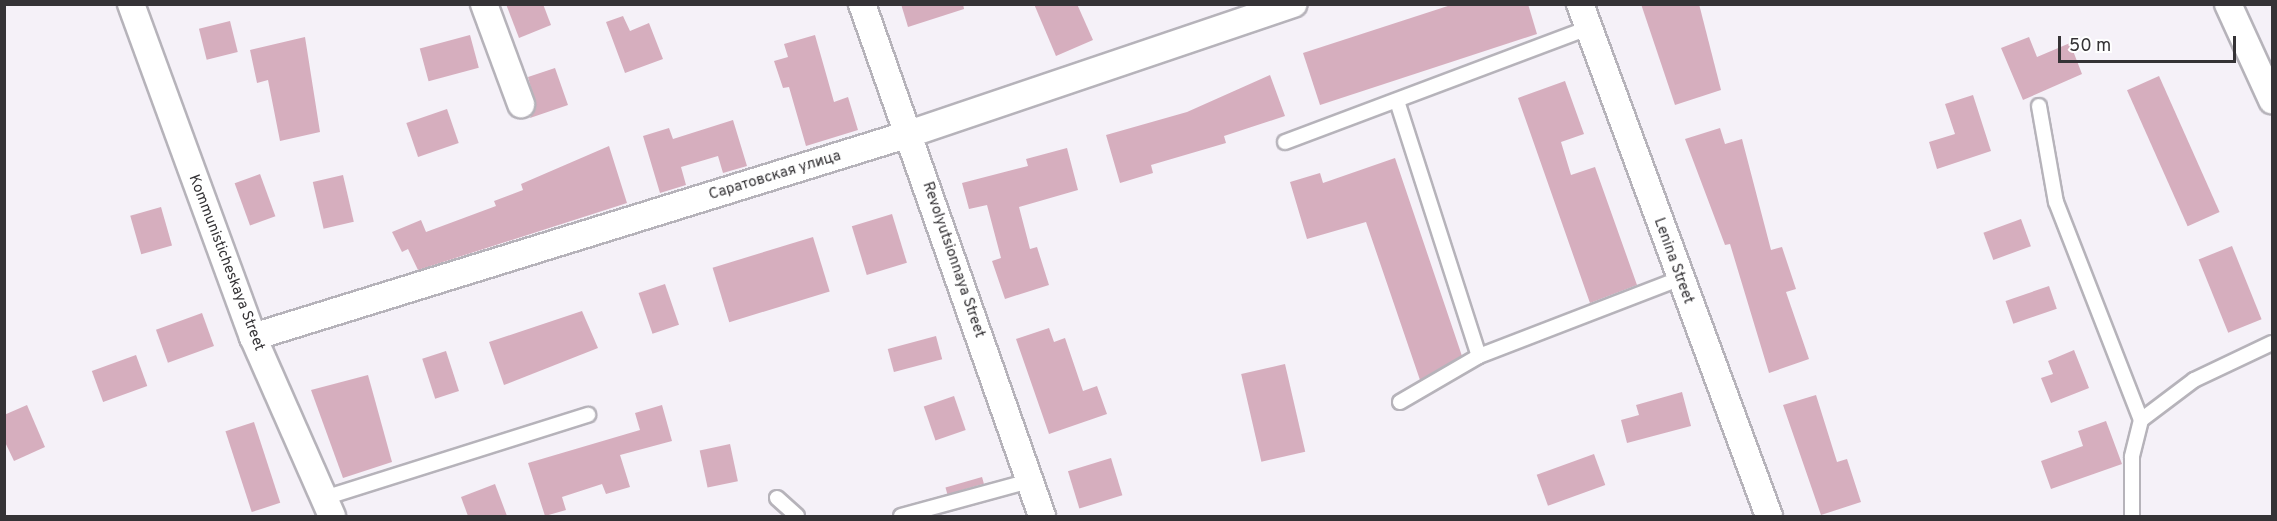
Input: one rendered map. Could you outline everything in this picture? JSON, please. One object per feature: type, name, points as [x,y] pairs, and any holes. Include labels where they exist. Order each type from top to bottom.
[{"type":"street","name":"Kommunisticheskaya Street","points":[[131,4],[253,337],[328,507]]},
{"type":"street","points":[[484,4],[521,104]]},
{"type":"street","name":"Revolyutsionnaya Street","points":[[862,4],[1042,516]]},
{"type":"street","name":"Саратовская улица","points":[[253,337],[909,134],[1294,4]]},
{"type":"street","points":[[2228,4],[2272,100]]},
{"type":"street","name":"Lenina Street","points":[[1584,16],[1679,279],[1769,516]]},
{"type":"lane","points":[[1285,142],[1397,101],[1584,16]]},
{"type":"lane","points":[[1397,101],[1479,356]]},
{"type":"lane","points":[[2039,106],[2056,202],[2141,420],[2132,457],[2132,516]]},
{"type":"lane","points":[[1400,402],[1479,356],[1679,279]]},
{"type":"lane","points":[[2141,420],[2194,380],[2272,343]]},
{"type":"lane","points":[[328,507],[588,415]]},
{"type":"lane","points":[[901,516],[1030,481]]},
{"type":"lane","points":[[777,498],[797,516]]},
{"type":"building","points":[[506,4],[543,4],[551,25],[519,38]]},
{"type":"building","points":[[901,4],[963,4],[964,9],[908,27]]},
{"type":"building","points":[[1034,4],[1077,4],[1093,40],[1056,56]]},
{"type":"building","points":[[1454,4],[1528,4],[1537,34],[1320,105],[1303,53]]},
{"type":"building","points":[[1641,4],[1699,4],[1721,90],[1675,105]]},
{"type":"building","points":[[623,16],[630,31],[649,23],[663,59],[625,73],[606,22]]},
{"type":"building","points":[[230,21],[238,52],[207,60],[199,29]]},
{"type":"building","points":[[470,35],[479,68],[429,81],[420,48]]},
{"type":"building","points":[[815,35],[834,102],[848,97],[858,130],[806,146],[789,87],[783,88],[774,61],[788,57],[784,44]]},
{"type":"building","points":[[305,37],[320,132],[280,141],[268,80],[257,83],[250,50]]},
{"type":"building","points":[[2029,37],[2037,57],[2070,43],[2082,74],[2023,100],[2001,48]]},
{"type":"building","points":[[555,68],[568,105],[530,118],[536,106],[528,77]]},
{"type":"building","points":[[1270,75],[1285,116],[1224,136],[1226,143],[1151,165],[1153,173],[1120,183],[1106,135],[1187,112]]},
{"type":"building","points":[[2159,76],[2220,212],[2188,226],[2127,90]]},
{"type":"building","points":[[1565,81],[1584,134],[1561,142],[1571,175],[1595,167],[1637,285],[1590,303],[1518,98]]},
{"type":"building","points":[[1973,95],[1991,151],[1937,169],[1929,142],[1955,134],[1945,104]]},
{"type":"building","points":[[447,109],[459,143],[418,157],[406,123]]},
{"type":"building","points":[[733,120],[747,166],[723,173],[718,156],[681,167],[686,185],[660,193],[643,136],[669,128],[673,139]]},
{"type":"building","points":[[1720,128],[1725,144],[1742,139],[1771,250],[1782,247],[1796,289],[1786,292],[1809,359],[1769,373],[1730,244],[1725,245],[1685,139]]},
{"type":"building","points":[[609,146],[627,203],[418,270],[408,249],[402,252],[392,232],[421,220],[426,232],[496,206],[494,201],[523,190],[521,184]]},
{"type":"building","points":[[1067,148],[1078,190],[1019,207],[1030,249],[1037,247],[1049,285],[1005,299],[992,261],[1001,258],[987,205],[969,209],[962,183],[1028,166],[1026,159]]},
{"type":"building","points":[[1395,158],[1462,356],[1420,380],[1366,222],[1307,239],[1290,182],[1320,173],[1323,183]]},
{"type":"building","points":[[260,174],[275,216],[250,226],[235,183]]},
{"type":"building","points":[[343,175],[354,222],[324,229],[313,182]]},
{"type":"building","points":[[161,207],[172,245],[141,254],[130,216]]},
{"type":"building","points":[[892,214],[907,263],[867,275],[852,226]]},
{"type":"building","points":[[2021,219],[2031,246],[1993,260],[1983,233]]},
{"type":"building","points":[[813,237],[830,292],[729,322],[713,268]]},
{"type":"building","points":[[2232,246],[2262,319],[2228,333],[2199,259]]},
{"type":"building","points":[[665,284],[679,325],[653,334],[639,293]]},
{"type":"building","points":[[2049,286],[2057,309],[2013,324],[2006,301]]},
{"type":"building","points":[[582,311],[598,348],[504,385],[489,342]]},
{"type":"building","points":[[202,313],[214,346],[168,363],[156,330]]},
{"type":"building","points":[[1049,328],[1054,342],[1065,338],[1083,391],[1097,386],[1107,414],[1049,434],[1016,339]]},
{"type":"building","points":[[936,336],[942,359],[894,372],[888,349]]},
{"type":"building","points":[[2074,350],[2089,388],[2051,403],[2041,378],[2053,374],[2048,361]]},
{"type":"building","points":[[446,351],[459,391],[435,399],[422,359]]},
{"type":"building","points":[[136,355],[147,386],[103,402],[92,371]]},
{"type":"building","points":[[1285,364],[1305,452],[1261,462],[1241,374]]},
{"type":"building","points":[[368,375],[392,462],[343,478],[311,390]]},
{"type":"building","points":[[1682,392],[1691,426],[1627,443],[1621,420],[1639,415],[1636,405]]},
{"type":"building","points":[[1816,395],[1837,462],[1847,459],[1861,502],[1821,515],[1783,405]]},
{"type":"building","points":[[954,396],[966,430],[935,440],[924,406]]},
{"type":"building","points":[[27,405],[45,447],[14,461],[4,440],[4,415]]},
{"type":"building","points":[[662,405],[672,441],[620,455],[630,487],[606,494],[602,484],[562,497],[566,510],[545,516],[528,463],[640,430],[635,413]]},
{"type":"building","points":[[2106,421],[2122,464],[2051,489],[2041,461],[2083,446],[2078,431]]},
{"type":"building","points":[[254,422],[280,503],[252,512],[225,431]]},
{"type":"building","points":[[730,444],[738,481],[708,488],[700,450]]},
{"type":"building","points":[[1594,454],[1605,485],[1548,506],[1537,475]]},
{"type":"building","points":[[1111,458],[1122,495],[1079,508],[1068,471]]},
{"type":"building","points":[[982,477],[984,484],[947,494],[945,487]]},
{"type":"building","points":[[495,484],[507,516],[468,516],[461,497]]}]
